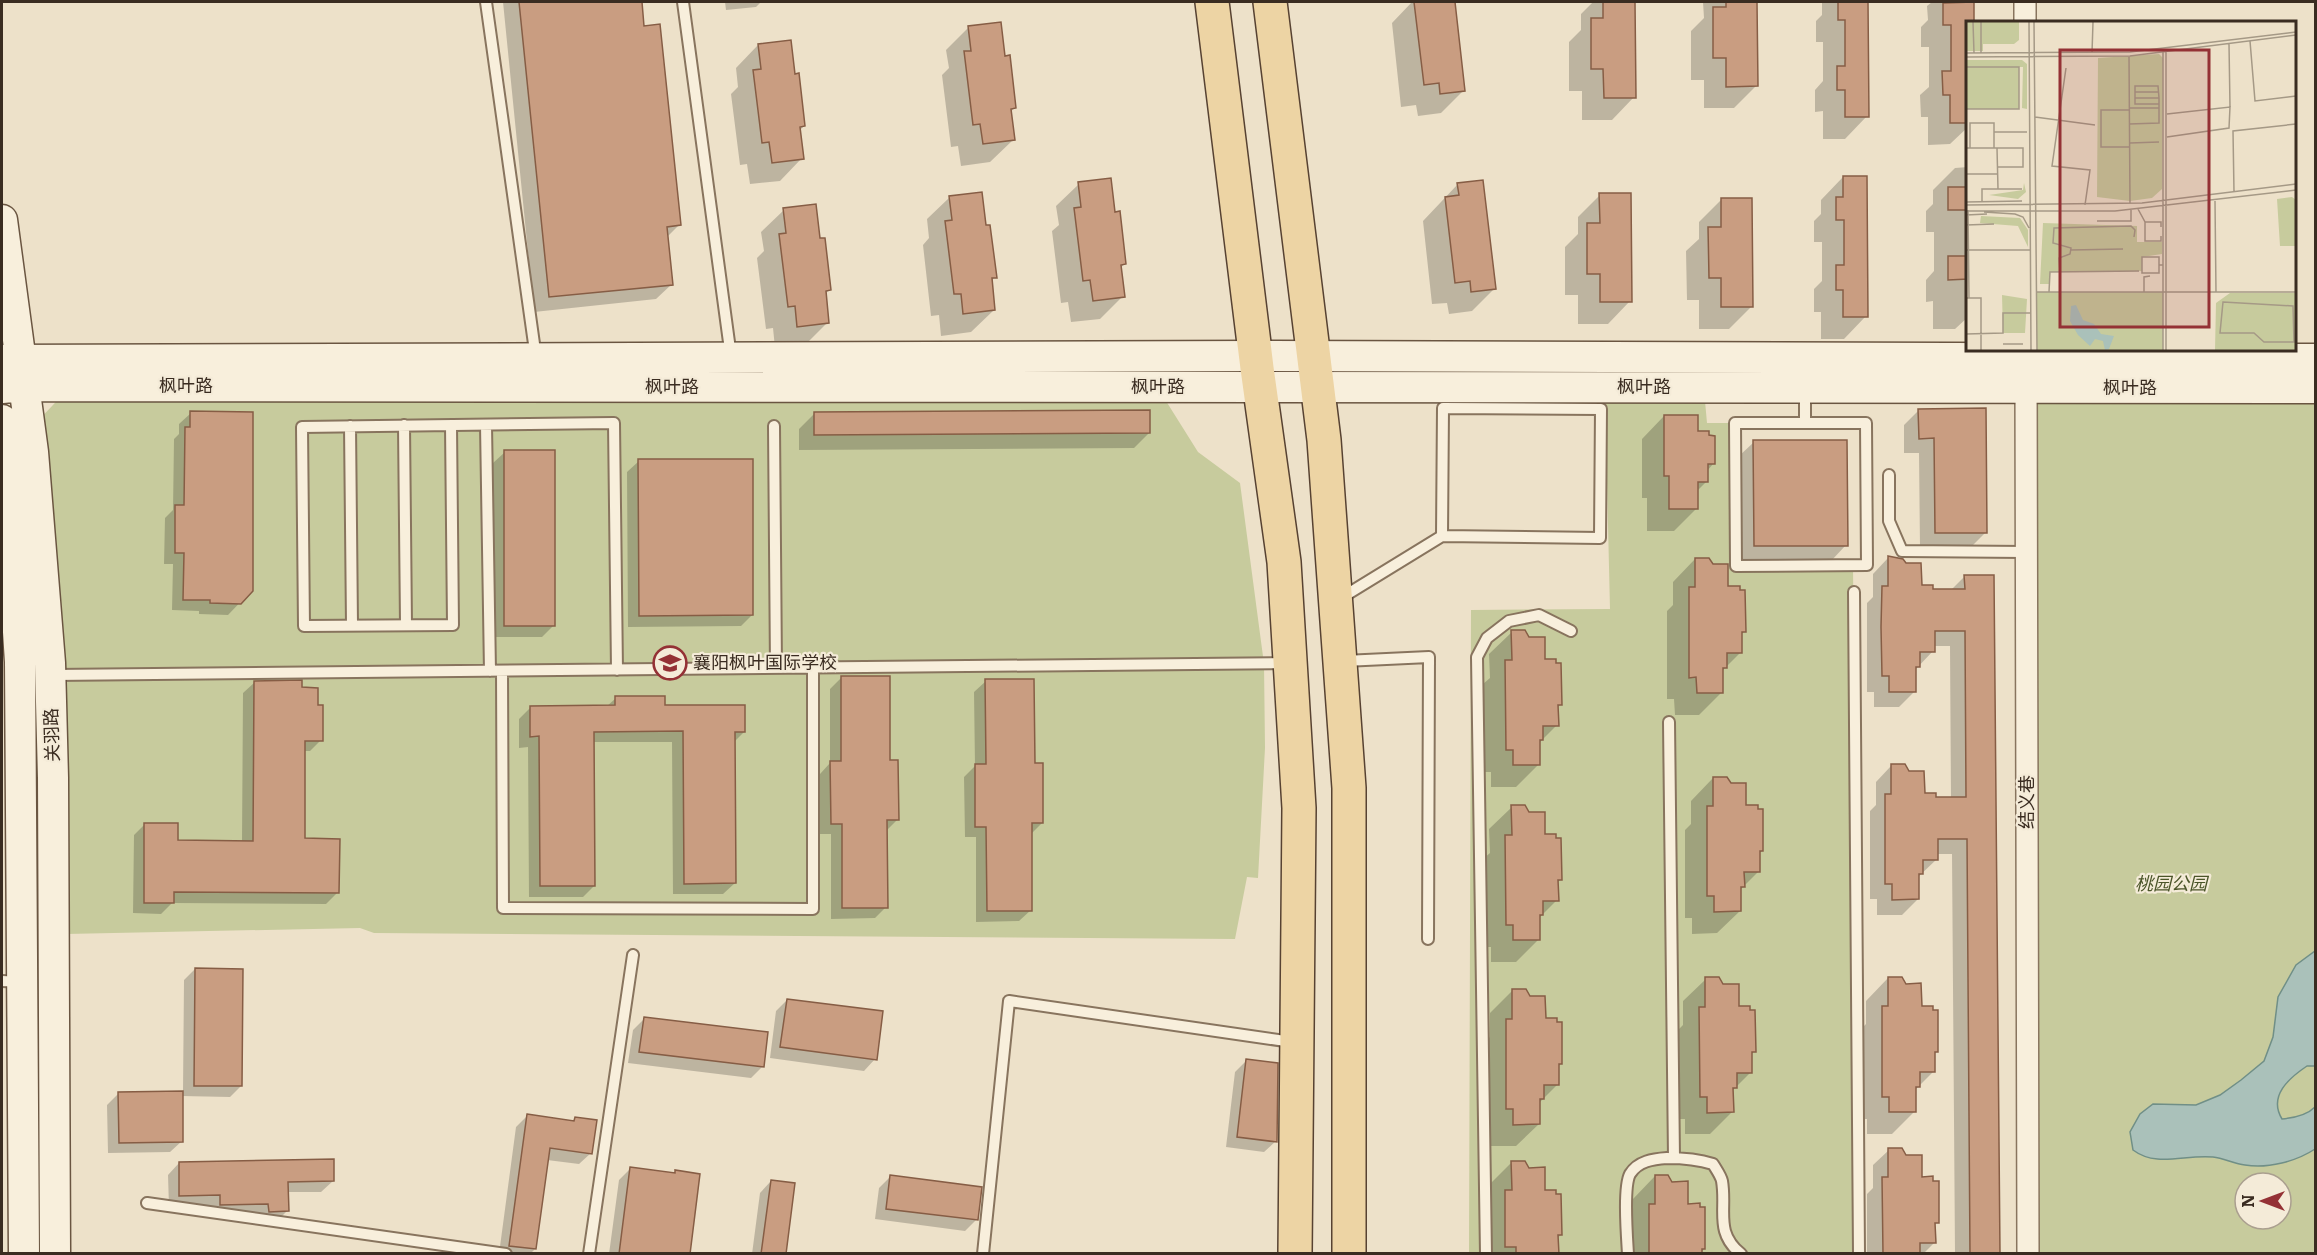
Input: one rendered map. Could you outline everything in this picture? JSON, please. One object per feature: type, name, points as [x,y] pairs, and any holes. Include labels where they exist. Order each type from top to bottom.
[{"type":"main road","points":[[1212,2],[1284,562],[1299,808],[1295,1254]]},
{"type":"main road","points":[[1270,2],[1324,440],[1349,788],[1349,1254]]},
{"type":"street","points":[[2025,2],[2025,21]]},
{"type":"street","name":"关羽路","points":[[2,220],[12,373],[33,452],[50,675],[53,790],[55,1254]]},
{"type":"street","name":"枫叶路","points":[[12,373],[1315,372],[2026,354],[2316,359]]},
{"type":"street","name":"结义巷","points":[[2026,354],[2028,1254]]},
{"type":"street","name":"枫叶路","points":[[12,373],[536,358],[731,357],[1258,372]]},
{"type":"street","name":"枫叶路","points":[[1315,372],[1804,387],[2316,388]]},
{"type":"street","name":"关羽路","points":[[2,420],[20,662],[12,982],[24,1254]]},
{"type":"lane","points":[[486,2],[536,358]]},
{"type":"lane","points":[[682,2],[731,357]]},
{"type":"lane","points":[[1804,387],[1805,423]]},
{"type":"lane","points":[[1336,601],[1442,536],[1600,538],[1601,409],[1443,408],[1442,536]]},
{"type":"lane","points":[[451,425],[453,625],[304,626],[302,427],[404,425],[614,423],[617,670]]},
{"type":"lane","points":[[1735,423],[1805,423],[1866,423],[1867,565],[1736,566],[1735,423]]},
{"type":"lane","points":[[486,424],[496,671],[502,908],[813,909],[813,668]]},
{"type":"lane","points":[[404,425],[406,625]]},
{"type":"lane","points":[[350,426],[352,625]]},
{"type":"lane","points":[[774,426],[776,668]]},
{"type":"lane","points":[[1889,475],[1889,521],[1902,551],[2026,552]]},
{"type":"lane","points":[[1854,592],[1859,1254]]},
{"type":"lane","points":[[1486,1254],[1477,657],[1487,638],[1509,621],[1539,615],[1571,631]]},
{"type":"lane","points":[[1340,661],[1429,657],[1428,939]]},
{"type":"lane","points":[[50,675],[1290,663]]},
{"type":"lane","points":[[1669,722],[1674,1158]]},
{"type":"lane","points":[[589,1254],[633,955]]},
{"type":"lane","points":[[983,1254],[1009,1001],[1297,1042]]},
{"type":"lane","points":[[1628,1254],[1626,1193],[1629,1175],[1642,1162],[1656,1158],[1694,1158],[1713,1164],[1722,1180],[1722,1222],[1730,1245],[1741,1254]]},
{"type":"lane","points":[[147,1203],[506,1254]]},
{"type":"green space","name":"襄阳枫叶国际学校","points":[[71,386],[1166,401],[1198,452],[1240,483],[1264,664],[1265,748],[1258,878],[1247,877],[1235,939],[374,933],[360,928],[66,934],[34,425]]},
{"type":"green space","name":"桃园公园","points":[[2026,388],[2315,388],[2315,1253],[2028,1253]]},
{"type":"green space","points":[[1605,398],[1705,401],[1707,423],[1735,423],[1736,565],[1853,565],[1859,1253],[1469,1254],[1471,610],[1610,609]]},
{"type":"water","points":[[2315,951],[2315,1066],[2307,1066],[2287,1082],[2282,1088],[2277,1103],[2282,1119],[2300,1116],[2315,1107],[2315,1149],[2282,1163],[2263,1166],[2241,1164],[2213,1157],[2152,1158],[2133,1150],[2130,1132],[2140,1114],[2153,1104],[2196,1105],[2220,1095],[2264,1061],[2273,1037],[2278,997],[2296,965]]},
{"type":"building","points":[[519,2],[642,2],[644,26],[660,24],[681,225],[667,227],[673,285],[549,297]]},
{"type":"building","points":[[1414,2],[1455,2],[1465,91],[1440,94],[1439,83],[1424,85]]},
{"type":"building","points":[[1603,2],[1635,2],[1636,98],[1604,98],[1603,69],[1591,69],[1591,18],[1603,18]]},
{"type":"building","points":[[1726,2],[1757,2],[1758,86],[1726,87],[1726,58],[1713,58],[1713,7],[1726,7]]},
{"type":"building","points":[[1838,2],[1868,2],[1869,117],[1845,117],[1845,90],[1837,90],[1837,66],[1845,66],[1845,20],[1838,20]]},
{"type":"building","points":[[1974,2],[1974,21],[1966,21],[1966,123],[1950,123],[1950,95],[1943,95],[1942,71],[1951,71],[1951,25],[1943,25],[1943,3]]},
{"type":"building","points":[[1001,22],[1005,56],[1010,55],[1016,108],[1011,109],[1015,140],[983,144],[980,124],[973,125],[964,51],[971,51],[968,26]]},
{"type":"building","points":[[791,40],[795,74],[799,73],[805,126],[800,127],[804,159],[772,163],[769,142],[762,143],[753,70],[761,69],[758,44]]},
{"type":"building","points":[[1843,176],[1867,176],[1868,317],[1843,317],[1843,290],[1836,290],[1836,265],[1844,265],[1844,220],[1836,220],[1836,197],[1843,197]]},
{"type":"building","points":[[1111,178],[1115,212],[1120,211],[1126,264],[1121,265],[1125,297],[1093,301],[1090,280],[1083,281],[1074,208],[1081,207],[1078,182]]},
{"type":"building","points":[[1483,180],[1496,289],[1471,292],[1470,281],[1455,283],[1445,197],[1459,195],[1457,183]]},
{"type":"building","points":[[1948,187],[1966,187],[1966,210],[1948,210]]},
{"type":"building","points":[[982,192],[986,225],[990,225],[997,278],[992,278],[995,310],[963,314],[961,294],[954,294],[945,221],[952,220],[949,196]]},
{"type":"building","points":[[1599,193],[1631,193],[1632,302],[1600,302],[1600,274],[1587,274],[1587,223],[1600,223]]},
{"type":"building","points":[[1721,198],[1752,198],[1753,307],[1721,307],[1721,278],[1709,278],[1708,227],[1721,227]]},
{"type":"building","points":[[816,204],[820,238],[825,238],[831,290],[826,291],[829,323],[797,327],[795,306],[788,307],[779,234],[786,233],[783,208]]},
{"type":"building","points":[[1948,256],[1966,256],[1966,279],[1948,280]]},
{"type":"building","points":[[1986,408],[1987,533],[1935,533],[1934,438],[1919,439],[1918,409]]},
{"type":"building","points":[[1150,410],[1150,433],[814,435],[814,412]]},
{"type":"building","points":[[190,411],[253,412],[253,591],[241,604],[210,603],[210,600],[183,600],[184,553],[175,553],[175,505],[184,505],[185,427],[190,427]]},
{"type":"building","points":[[1664,415],[1698,415],[1698,431],[1709,431],[1709,435],[1715,436],[1715,464],[1708,464],[1708,482],[1698,482],[1698,509],[1669,509],[1669,476],[1664,476]]},
{"type":"building","points":[[1753,440],[1847,440],[1848,546],[1754,546]]},
{"type":"building","points":[[504,450],[555,450],[555,626],[504,626]]},
{"type":"building","points":[[638,459],[753,459],[753,615],[639,616]]},
{"type":"building","points":[[1888,556],[1903,559],[1906,563],[1921,563],[1922,585],[1933,585],[1933,589],[1965,589],[1964,575],[1994,575],[2000,1254],[1970,1254],[1967,839],[1938,839],[1938,860],[1923,860],[1923,874],[1919,874],[1919,899],[1892,900],[1892,884],[1885,884],[1885,794],[1891,794],[1891,764],[1905,764],[1909,771],[1924,771],[1925,793],[1936,793],[1936,797],[1966,797],[1965,631],[1935,631],[1935,652],[1920,652],[1920,667],[1916,667],[1916,692],[1889,692],[1889,676],[1882,676],[1881,627],[1882,586],[1888,586]]},
{"type":"building","points":[[1695,558],[1709,558],[1713,564],[1728,564],[1728,586],[1740,586],[1740,590],[1745,590],[1746,632],[1742,632],[1742,653],[1727,653],[1727,668],[1723,668],[1723,693],[1697,693],[1696,677],[1689,678],[1689,587],[1695,587]]},
{"type":"building","points":[[1511,630],[1525,630],[1529,637],[1545,637],[1545,659],[1556,659],[1556,663],[1561,663],[1562,705],[1558,705],[1559,726],[1543,726],[1543,740],[1540,740],[1540,765],[1513,765],[1513,750],[1506,750],[1505,660],[1512,660]]},
{"type":"building","points":[[841,676],[890,676],[890,760],[898,760],[899,820],[887,820],[888,908],[842,908],[842,824],[831,824],[830,761],[841,761]]},
{"type":"building","points":[[985,679],[1034,679],[1035,763],[1043,763],[1043,823],[1032,823],[1032,911],[987,911],[986,827],[975,827],[975,764],[986,764]]},
{"type":"building","points":[[302,680],[302,687],[318,688],[318,705],[323,705],[323,741],[305,741],[305,838],[340,839],[339,893],[174,892],[174,903],[144,903],[144,823],[178,823],[178,840],[253,841],[254,681]]},
{"type":"building","points":[[615,696],[665,696],[665,705],[745,705],[745,732],[735,732],[736,883],[684,884],[683,731],[594,732],[595,886],[540,886],[539,736],[530,737],[530,706],[615,705]]},
{"type":"building","points":[[1713,777],[1727,777],[1731,783],[1746,783],[1746,805],[1758,805],[1758,809],[1763,809],[1763,851],[1760,851],[1760,872],[1744,872],[1745,887],[1741,887],[1741,911],[1714,912],[1714,896],[1707,896],[1707,806],[1713,806]]},
{"type":"building","points":[[1511,805],[1525,805],[1529,812],[1545,812],[1545,834],[1556,834],[1556,838],[1561,838],[1562,880],[1558,880],[1559,901],[1543,901],[1543,915],[1540,915],[1540,940],[1513,940],[1513,925],[1506,925],[1505,835],[1512,835]]},
{"type":"building","points":[[195,968],[243,969],[242,1086],[194,1086]]},
{"type":"building","points":[[1705,977],[1719,977],[1723,984],[1739,984],[1739,1006],[1750,1006],[1750,1010],[1755,1010],[1756,1052],[1752,1052],[1752,1073],[1737,1073],[1737,1088],[1733,1088],[1734,1112],[1707,1113],[1707,1097],[1700,1097],[1699,1007],[1705,1007]]},
{"type":"building","points":[[1888,977],[1902,977],[1906,984],[1921,983],[1922,1006],[1933,1006],[1933,1010],[1938,1010],[1938,1052],[1935,1052],[1935,1072],[1920,1072],[1920,1087],[1916,1087],[1916,1112],[1889,1112],[1889,1097],[1882,1097],[1882,1006],[1888,1006]]},
{"type":"building","points":[[1512,989],[1526,989],[1530,996],[1545,996],[1546,1018],[1557,1018],[1557,1022],[1562,1022],[1562,1064],[1559,1064],[1559,1085],[1544,1085],[1544,1099],[1540,1099],[1540,1124],[1513,1125],[1513,1109],[1506,1109],[1506,1019],[1512,1019]]},
{"type":"building","points":[[787,999],[883,1011],[877,1060],[780,1047]]},
{"type":"building","points":[[644,1017],[768,1032],[764,1067],[639,1052]]},
{"type":"building","points":[[1246,1059],[1278,1063],[1277,1142],[1237,1137]]},
{"type":"building","points":[[183,1091],[183,1142],[119,1143],[118,1092]]},
{"type":"building","points":[[527,1114],[574,1121],[575,1117],[597,1120],[592,1154],[550,1148],[536,1249],[509,1246]]},
{"type":"building","points":[[1888,1148],[1902,1148],[1906,1155],[1922,1155],[1922,1177],[1933,1176],[1933,1181],[1939,1181],[1939,1223],[1935,1223],[1936,1243],[1920,1243],[1920,1254],[1883,1254],[1882,1177],[1888,1177]]},
{"type":"building","points":[[334,1159],[334,1181],[288,1182],[289,1211],[269,1212],[268,1204],[220,1205],[220,1195],[179,1196],[179,1162]]},
{"type":"building","points":[[1511,1161],[1525,1161],[1529,1168],[1545,1167],[1545,1190],[1556,1190],[1556,1194],[1561,1194],[1562,1235],[1558,1235],[1559,1254],[1516,1254],[1516,1247],[1505,1247],[1505,1190],[1512,1190]]},
{"type":"building","points":[[630,1167],[700,1174],[690,1254],[619,1254]]},
{"type":"building","points":[[890,1175],[982,1187],[978,1220],[886,1209]]},
{"type":"building","points":[[1655,1175],[1668,1175],[1672,1182],[1688,1181],[1688,1204],[1700,1203],[1700,1207],[1705,1207],[1705,1249],[1702,1249],[1702,1254],[1649,1254],[1649,1204],[1655,1204]]},
{"type":"building","points":[[771,1180],[795,1183],[786,1254],[761,1254]]},
{"type":"place","name":"襄阳枫叶国际学校","points":[[670,663]]}]
